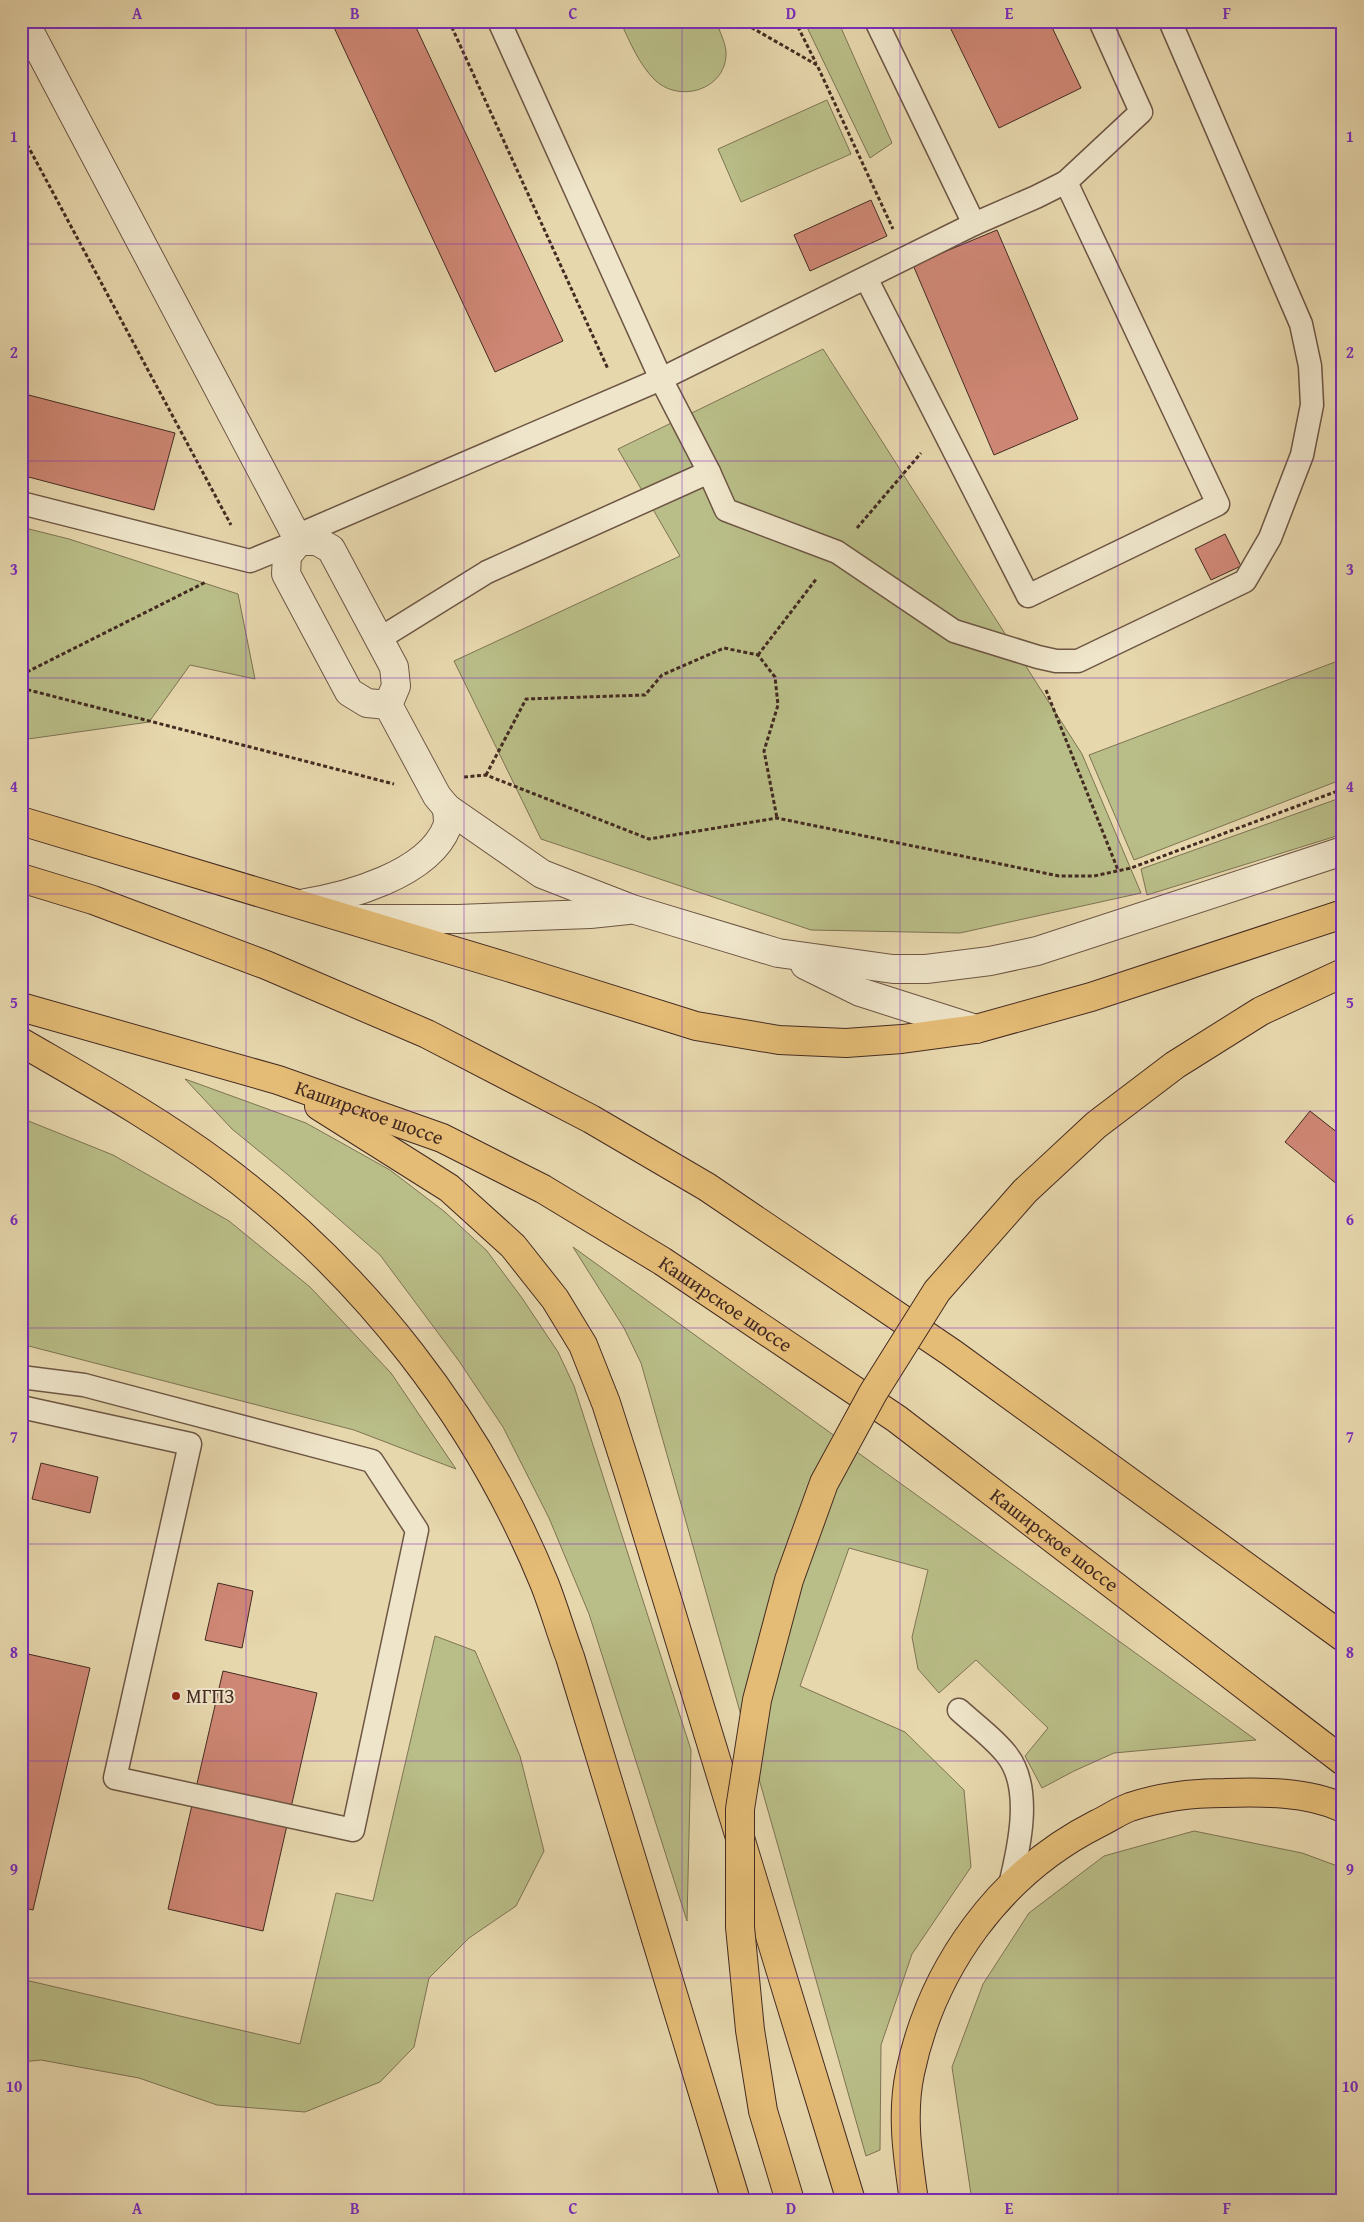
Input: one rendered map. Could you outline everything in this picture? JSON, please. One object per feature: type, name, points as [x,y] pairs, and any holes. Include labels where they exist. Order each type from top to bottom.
[{"type":"main road","points":[[21,821],[352,919],[696,1026],[779,1040],[846,1043],[902,1039],[976,1029],[1091,997],[1343,914]]},
{"type":"main road","points":[[21,878],[93,900],[266,965],[427,1034],[592,1119],[707,1188],[952,1353],[1343,1636]]},
{"type":"main road","points":[[790,2201],[763,2110],[750,2030],[740,1927],[740,1809],[757,1700],[789,1580],[824,1483],[873,1393],[937,1291],[1025,1191],[1096,1125],[1175,1065],[1261,1011],[1343,973]]},
{"type":"main road","name":"Каширское шоссе","points":[[21,1007],[278,1080],[442,1138],[543,1190],[662,1261],[897,1419],[1343,1761]]},
{"type":"main road","points":[[21,1042],[122,1101],[219,1166],[292,1224],[355,1286],[403,1341],[443,1396],[481,1455],[515,1520],[545,1585],[570,1657],[736,2201]]},
{"type":"main road","points":[[278,1080],[449,1188],[514,1246],[555,1299],[583,1345],[606,1403],[631,1481],[851,2201]]},
{"type":"main road","points":[[914,2201],[905,2138],[910,2074],[931,2002],[966,1937],[1010,1885],[1065,1840],[1130,1807],[1188,1794],[1267,1792],[1331,1802],[1343,1808]]},
{"type":"street","points":[[24,21],[297,538]]},
{"type":"street","points":[[297,538],[317,541],[331,549],[394,667],[396,686],[388,705]]},
{"type":"street","points":[[297,538],[287,556],[286,574],[349,692],[367,703],[388,705]]},
{"type":"street","points":[[388,705],[429,781],[447,808],[542,874],[632,909],[778,953],[860,992],[976,1029]]},
{"type":"street","points":[[300,904],[344,896],[375,885],[410,866],[438,844],[448,825],[447,808]]},
{"type":"street","points":[[778,953],[893,968],[926,969],[990,961],[1037,951],[1343,851]]},
{"type":"street","points":[[352,919],[458,919],[590,914],[632,909]]},
{"type":"lane","points":[[499,21],[661,379],[709,472],[726,510],[837,552],[954,631],[1056,661],[1078,661],[1245,581],[1270,538],[1302,455],[1312,405],[1310,366],[1301,324],[1170,21]]},
{"type":"lane","points":[[876,21],[974,224]]},
{"type":"lane","points":[[21,503],[250,561],[297,538],[621,397],[974,224],[1066,182],[1141,112],[1100,21]]},
{"type":"lane","points":[[866,278],[1028,596],[1037,592],[1218,504],[1066,182]]},
{"type":"lane","points":[[379,639],[487,572],[709,472]]},
{"type":"lane","points":[[21,1378],[84,1385],[372,1461],[417,1530],[353,1830],[116,1778],[190,1444],[21,1407]]},
{"type":"lane","points":[[959,1710],[1008,1756],[1021,1788],[1021,1836],[1010,1885]]},
{"type":"path","points":[[449,21],[621,397]]},
{"type":"path","points":[[740,21],[817,65]]},
{"type":"path","points":[[795,21],[907,258]]},
{"type":"path","points":[[21,133],[250,561],[21,675]]},
{"type":"path","points":[[486,775],[526,699],[645,695],[662,675],[724,648],[758,655],[775,677],[778,705],[764,751],[777,818]]},
{"type":"path","points":[[1038,657],[1046,691],[1118,870]]},
{"type":"path","points":[[21,688],[393,784],[486,775],[649,839],[777,818],[1059,876],[1094,876],[1131,868],[1343,789]]},
{"type":"green space","points":[[620,21],[716,21],[726,51],[725,64],[720,75],[712,83],[690,91],[678,91],[667,88],[656,81],[645,68],[635,53]]},
{"type":"green space","points":[[804,21],[838,21],[892,143],[870,158]]},
{"type":"green space","points":[[827,100],[851,154],[741,202],[718,149]]},
{"type":"green space","points":[[823,349],[1082,754],[1141,893],[960,933],[811,930],[541,839],[454,661],[680,556],[618,449]]},
{"type":"green space","points":[[21,527],[69,539],[238,594],[255,679],[190,665],[149,722],[21,740]]},
{"type":"green space","points":[[1343,659],[1343,779],[1134,860],[1089,755]]},
{"type":"green space","points":[[1343,797],[1343,834],[1147,895],[1141,869]]},
{"type":"green space","points":[[185,1079],[306,1123],[390,1170],[445,1212],[487,1251],[522,1298],[558,1352],[574,1386],[691,1750],[687,1921],[589,1614],[549,1518],[503,1427],[459,1361],[380,1255],[232,1129]]},
{"type":"green space","points":[[21,1118],[113,1155],[229,1221],[310,1287],[391,1373],[456,1469],[354,1430],[21,1344]]},
{"type":"green space","points":[[573,1247],[1256,1740],[1114,1753],[1042,1788],[1025,1756],[1048,1728],[976,1660],[939,1693],[918,1669],[912,1637],[928,1570],[849,1548],[800,1686],[905,1732],[964,1790],[971,1867],[912,1954],[881,2045],[880,2150],[866,2156],[641,1363],[624,1328]]},
{"type":"green space","points":[[435,1636],[475,1651],[520,1756],[544,1851],[516,1906],[469,1938],[429,1978],[414,2047],[380,2082],[305,2112],[217,2105],[139,2078],[41,2060],[21,2062],[21,1979],[300,2044],[336,1893],[373,1901]]},
{"type":"green space","points":[[1194,1831],[1302,1853],[1343,1868],[1343,2201],[972,2201],[952,2067],[983,1984],[1029,1913],[1104,1856]]},
{"type":"building","points":[[331,21],[413,21],[563,341],[495,372]]},
{"type":"building","points":[[947,21],[1049,21],[1081,88],[999,128]]},
{"type":"building","points":[[871,200],[887,236],[810,271],[794,235]]},
{"type":"building","points":[[997,230],[1078,419],[994,455],[913,265]]},
{"type":"building","points":[[21,393],[175,433],[154,510],[21,475]]},
{"type":"building","points":[[1225,534],[1241,566],[1211,580],[1195,549]]},
{"type":"building","points":[[1310,1111],[1343,1137],[1343,1189],[1285,1142]]},
{"type":"building","points":[[41,1463],[98,1477],[90,1513],[32,1499]]},
{"type":"building","points":[[218,1583],[253,1591],[242,1648],[205,1640]]},
{"type":"building","points":[[28,1654],[90,1668],[33,1910],[21,1907],[21,1682]]},
{"type":"building","points":[[223,1671],[317,1693],[263,1931],[168,1909]]},
{"type":"place","name":"МГПЗ","points":[[176,1696]]}]
